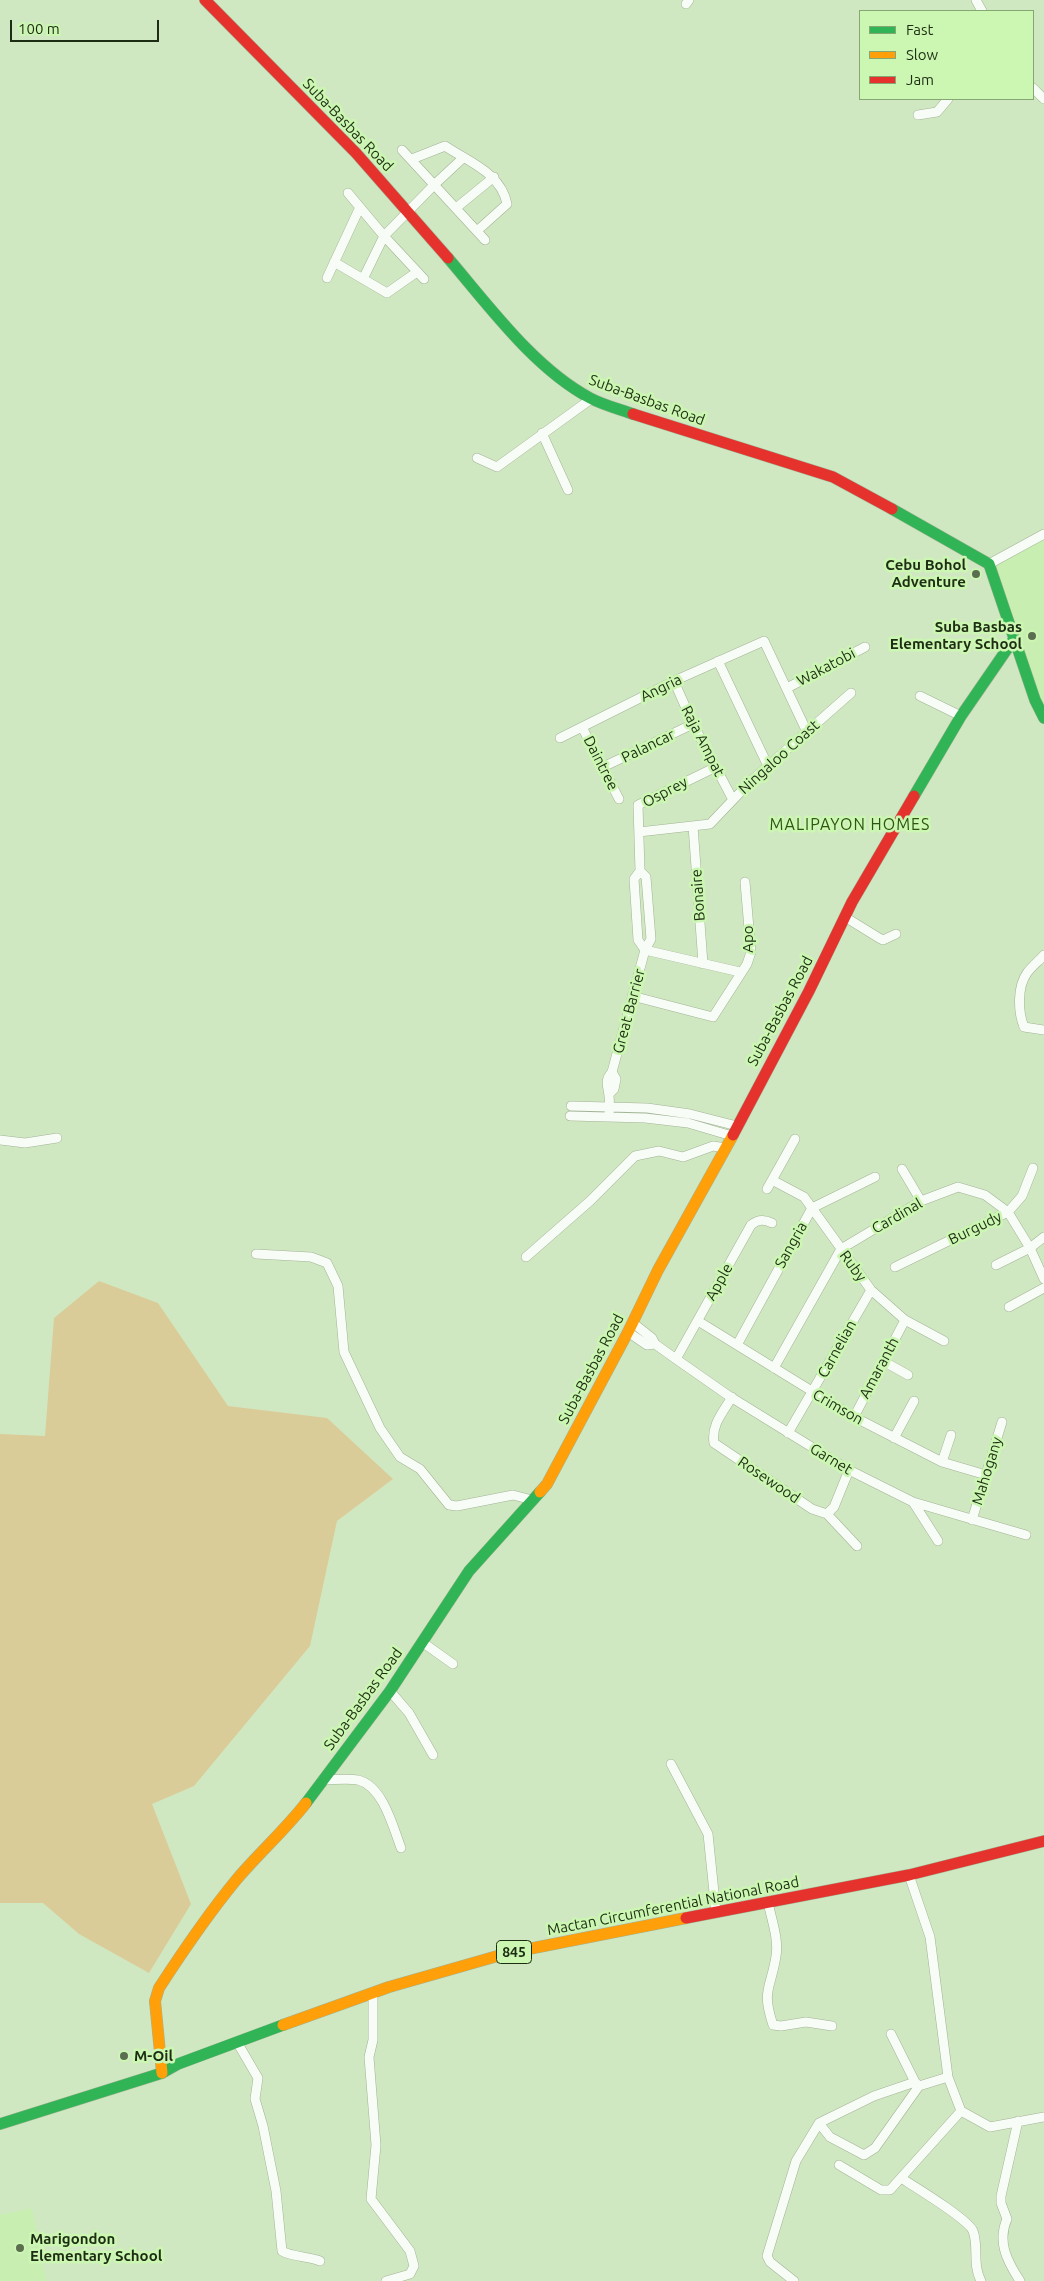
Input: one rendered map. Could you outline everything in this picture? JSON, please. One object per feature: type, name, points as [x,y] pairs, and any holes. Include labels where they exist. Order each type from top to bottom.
[{"type":"street","name":"Suba-Basbas Road","points":[[205,0],[356,153],[408,210],[516,338],[565,382],[591,399],[666,426],[833,477],[943,536],[989,564]]},
{"type":"street","points":[[1034,89],[1044,98]]},
{"type":"street","points":[[918,116],[937,112],[947,100]]},
{"type":"street","points":[[412,158],[445,146],[494,176],[505,192],[507,204],[478,230]]},
{"type":"street","points":[[402,150],[412,158],[485,240]]},
{"type":"street","points":[[363,279],[384,236],[408,210],[463,158]]},
{"type":"street","points":[[456,208],[494,176]]},
{"type":"street","points":[[348,193],[424,279]]},
{"type":"street","points":[[327,278],[360,207]]},
{"type":"street","points":[[334,262],[387,293],[416,272]]},
{"type":"street","points":[[477,458],[497,467],[591,399]]},
{"type":"street","points":[[542,433],[568,490]]},
{"type":"street","points":[[1044,534],[989,564],[1014,638],[1044,717]]},
{"type":"street","name":"Suba-Basbas Road","points":[[162,2073],[155,2001],[159,1988],[205,1921],[240,1875],[271,1840],[291,1822],[390,1691],[469,1571],[547,1484],[630,1328],[658,1270],[726,1148],[809,991],[865,879],[961,716],[1014,638]]},
{"type":"street","name":"Angria","points":[[560,738],[718,661],[764,641],[787,688]]},
{"type":"street","name":"Wakatobi","points":[[787,688],[864,647]]},
{"type":"street","points":[[718,661],[768,766]]},
{"type":"street","name":"Raja Ampat","points":[[674,682],[693,724],[733,800]]},
{"type":"street","points":[[787,688],[806,732]]},
{"type":"street","name":"Ningaloo Coast","points":[[693,826],[710,824],[768,766],[851,693]]},
{"type":"street","points":[[920,696],[961,716]]},
{"type":"street","name":"Palancar","points":[[603,767],[693,724]]},
{"type":"street","name":"Daintree","points":[[582,727],[619,799]]},
{"type":"street","name":"Osprey","points":[[640,832],[638,805],[716,767]]},
{"type":"street","points":[[640,832],[693,826]]},
{"type":"street","name":"Bonaire","points":[[693,826],[703,964]]},
{"type":"street","name":"Great Barrier","points":[[609,1117],[609,1094],[614,1088],[616,1079],[612,1072],[645,950],[651,939],[646,877],[640,871],[640,832]]},
{"type":"street","name":"Apo","points":[[632,996],[713,1017],[740,972],[747,964],[751,952],[745,882]]},
{"type":"street","points":[[845,916],[883,940],[896,934]]},
{"type":"street","points":[[645,950],[740,972]]},
{"type":"street","points":[[1044,955],[1027,973],[1022,983],[1020,998],[1021,1019],[1024,1027],[1044,1030]]},
{"type":"street","points":[[571,1106],[647,1108],[690,1114],[735,1131]]},
{"type":"street","points":[[570,1116],[645,1118],[735,1131]]},
{"type":"street","points":[[0,1140],[25,1143],[57,1138]]},
{"type":"street","points":[[767,1189],[795,1139]]},
{"type":"street","points":[[526,1257],[590,1201],[635,1156],[659,1151],[683,1157],[714,1146],[726,1148]]},
{"type":"street","name":"Burgudy","points":[[896,1267],[1008,1212],[1022,1196],[1033,1168]]},
{"type":"street","points":[[902,1169],[921,1201]]},
{"type":"street","name":"Sangria","points":[[737,1344],[812,1208],[875,1177]]},
{"type":"street","name":"Ruby","points":[[772,1180],[804,1197],[871,1290],[905,1320],[944,1342]]},
{"type":"street","name":"Cardinal","points":[[774,1368],[841,1249],[921,1201],[958,1187],[985,1195],[1008,1212],[1030,1248],[1044,1279]]},
{"type":"street","name":"Apple","points":[[676,1359],[751,1225],[756,1220],[772,1223]]},
{"type":"street","points":[[996,1265],[1030,1248],[1044,1237]]},
{"type":"street","points":[[256,1254],[310,1256],[327,1263],[338,1286],[344,1352],[380,1428],[400,1457],[420,1469],[449,1505],[457,1506],[513,1495],[532,1500]]},
{"type":"street","points":[[1009,1306],[1044,1288]]},
{"type":"street","name":"Carnelian","points":[[788,1433],[813,1393],[871,1290]]},
{"type":"street","name":"Amaranth","points":[[854,1417],[905,1320]]},
{"type":"street","name":"Crimson","points":[[698,1321],[854,1417],[942,1462],[986,1475]]},
{"type":"street","name":"Garnet","points":[[630,1328],[652,1338],[655,1344],[732,1397],[848,1470],[913,1502],[1026,1535]]},
{"type":"street","points":[[883,1361],[908,1375]]},
{"type":"street","name":"Rosewood","points":[[732,1397],[714,1427],[714,1442],[812,1509],[827,1514]]},
{"type":"street","points":[[894,1438],[914,1401]]},
{"type":"street","name":"Mahogany","points":[[972,1520],[1002,1422]]},
{"type":"street","points":[[942,1462],[951,1435]]},
{"type":"street","points":[[848,1470],[834,1507],[827,1514],[857,1546]]},
{"type":"street","points":[[913,1502],[938,1541]]},
{"type":"street","points":[[422,1642],[452,1664]]},
{"type":"street","points":[[390,1691],[409,1713],[433,1755]]},
{"type":"street","points":[[670,1764],[708,1834],[716,1912]]},
{"type":"street","points":[[322,1780],[359,1780],[381,1797],[401,1848]]},
{"type":"street","name":"Mactan Circumferential National Road","points":[[0,2124],[162,2073],[178,2064],[373,1992],[508,1954],[909,1875],[1044,1841]]},
{"type":"street","points":[[909,1875],[930,1936],[948,2077],[961,2111],[990,2127],[1044,2117]]},
{"type":"street","points":[[768,1902],[776,1955],[767,1988],[766,2004],[773,2025],[781,2026],[806,2022],[832,2026]]},
{"type":"street","points":[[373,1992],[372,2040],[369,2057],[376,2145],[371,2199],[410,2251],[414,2266],[410,2274],[386,2281]]},
{"type":"street","points":[[891,2034],[917,2084]]},
{"type":"street","points":[[238,2042],[257,2074],[255,2099],[276,2191],[282,2251],[288,2255],[301,2255],[320,2261]]},
{"type":"street","points":[[794,2281],[770,2262],[767,2256],[796,2161],[819,2123],[874,2096],[948,2077]]},
{"type":"street","points":[[819,2123],[830,2136],[864,2155],[875,2148],[917,2084]]},
{"type":"street","points":[[839,2165],[881,2190],[890,2190],[961,2111]]},
{"type":"street","points":[[1018,2121],[1001,2202],[1007,2219],[1002,2230],[1004,2251],[1020,2281]]},
{"type":"street","points":[[901,2178],[964,2221],[973,2231],[977,2272],[981,2281]]},
{"type":"shaded area","name":"Suba Basbas Elementary School","points":[[1044,540],[1044,710],[994,563]]},
{"type":"shaded area","points":[[99,1281],[158,1303],[228,1406],[327,1418],[393,1479],[337,1521],[310,1646],[194,1786],[152,1804],[191,1904],[149,1973],[79,1934],[43,1903],[0,1903],[0,1434],[45,1436],[54,1318]]},
{"type":"shaded area","name":"Marigondon Elementary School","points":[[32,2208],[46,2281],[0,2281],[0,2215]]},
{"type":"traffic: fast","points":[[448,258],[513,335],[550,370],[590,398],[633,414]]},
{"type":"traffic: fast","points":[[892,509],[989,564],[1035,700],[1044,718]]},
{"type":"traffic: fast","points":[[914,796],[961,716],[1014,639]]},
{"type":"traffic: fast","points":[[306,1803],[390,1691],[469,1571],[540,1492]]},
{"type":"traffic: fast","points":[[0,2124],[162,2073],[178,2064],[283,2025]]},
{"type":"traffic: slow","points":[[540,1492],[547,1484],[628,1332],[658,1270],[733,1135]]},
{"type":"traffic: slow","points":[[162,2073],[155,2001],[159,1988],[226,1892],[306,1803]]},
{"type":"traffic: slow","points":[[283,2025],[389,1987],[508,1953],[686,1918]]},
{"type":"traffic: jam","points":[[205,0],[356,153],[448,258]]},
{"type":"traffic: jam","points":[[633,414],[833,477],[892,509]]},
{"type":"traffic: jam","points":[[733,1135],[809,991],[852,902],[914,796]]},
{"type":"traffic: jam","points":[[686,1918],[909,1875],[1044,1841]]},
{"type":"place","name":"Cebu Bohol Adventure","points":[[976,574]]},
{"type":"place","name":"Suba Basbas Elementary School","points":[[1032,636]]},
{"type":"place","name":"M-Oil","points":[[124,2056]]},
{"type":"place","name":"Marigondon Elementary School","points":[[20,2248]]},
{"type":"district","name":"MALIPAYON HOMES","points":[[850,825]]}]
